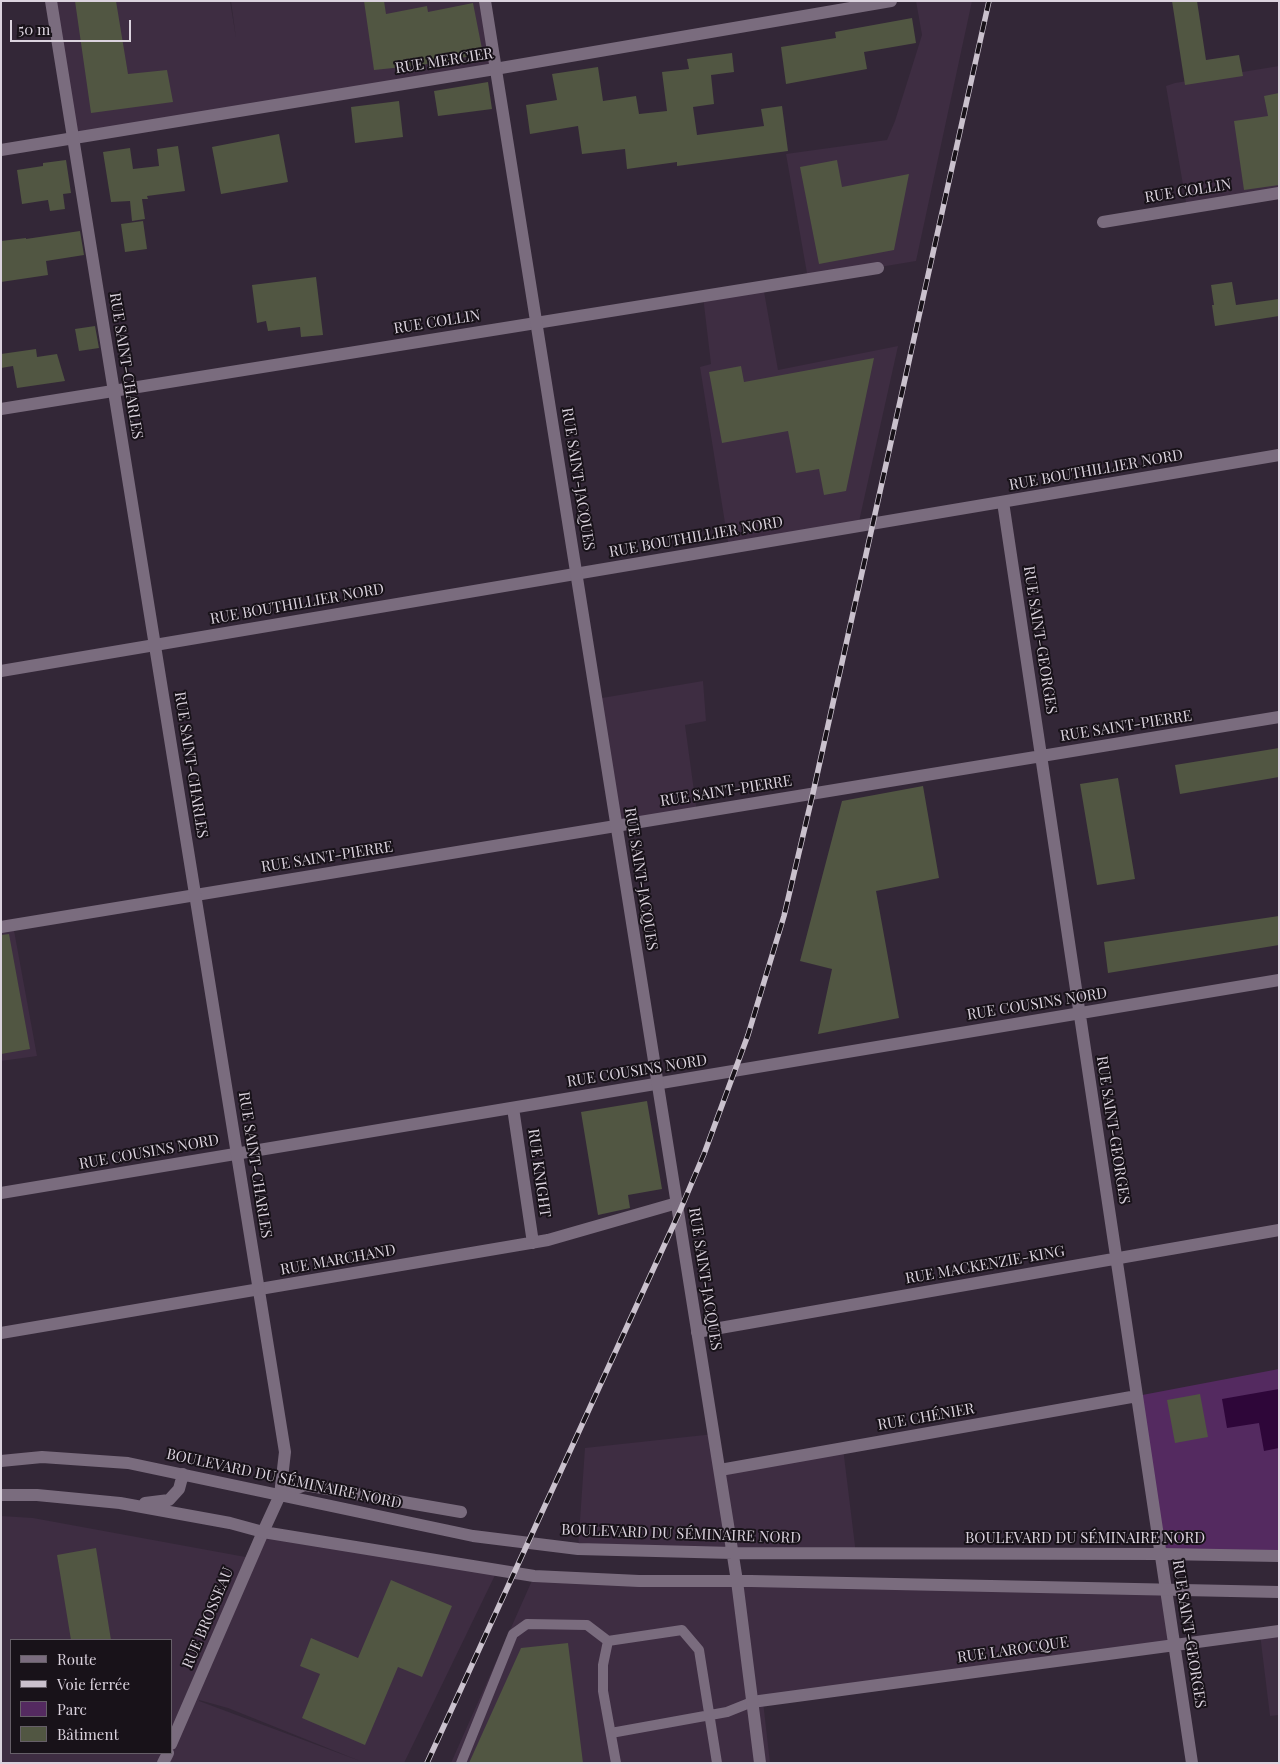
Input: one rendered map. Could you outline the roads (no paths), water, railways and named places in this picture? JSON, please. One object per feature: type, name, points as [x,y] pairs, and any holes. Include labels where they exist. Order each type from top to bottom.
[{"type":"street","name":"RUE SAINT-CHARLES","points":[[51,1],[285,1452],[280,1495],[263,1532]]},
{"type":"street","name":"RUE SAINT-JACQUES","points":[[485,1],[733,1553],[760,1763]]},
{"type":"street","name":"RUE MERCIER","points":[[1,150],[496,69],[891,1]]},
{"type":"street","name":"RUE COLLIN","points":[[1103,222],[1279,193]]},
{"type":"street","name":"RUE COLLIN","points":[[1,409],[878,268]]},
{"type":"street","name":"RUE BOUTHILLIER NORD","points":[[1,671],[1279,455]]},
{"type":"street","name":"RUE SAINT-GEORGES","points":[[1003,502],[1192,1763]]},
{"type":"street","name":"RUE SAINT-PIERRE","points":[[1,927],[1279,717]]},
{"type":"street","name":"RUE COUSINS NORD","points":[[1,1193],[1279,980]]},
{"type":"street","name":"RUE KNIGHT","points":[[513,1108],[533,1243]]},
{"type":"street","name":"RUE MARCHAND","points":[[1,1332],[533,1243],[677,1203]]},
{"type":"street","name":"RUE MACKENZIE-KING","points":[[697,1332],[1279,1230]]},
{"type":"street","name":"RUE CHÉNIER","points":[[720,1470],[1137,1396]]},
{"type":"street","name":"BOULEVARD DU SÉMINAIRE NORD","points":[[1,1462],[42,1457],[128,1463],[473,1536],[578,1550],[733,1553],[1279,1556]]},
{"type":"street","points":[[1,1495],[37,1495],[149,1504],[169,1500],[178,1489],[183,1474]]},
{"type":"street","points":[[280,1495],[305,1485],[461,1512]]},
{"type":"street","points":[[120,1503],[230,1523],[263,1532],[534,1576],[639,1581],[737,1581],[1279,1592]]},
{"type":"street","name":"RUE BROSSEAU","points":[[172,1742],[263,1532]]},
{"type":"street","name":"RUE LAROCQUE","points":[[752,1702],[1279,1632]]},
{"type":"lane","points":[[461,1763],[513,1634],[527,1624],[587,1625],[608,1641],[682,1630],[699,1650],[717,1763]]},
{"type":"lane","points":[[608,1641],[603,1665],[603,1691],[616,1763]]},
{"type":"lane","points":[[611,1734],[727,1712],[752,1702]]},
{"type":"railway","points":[[427,1763],[679,1213],[704,1154],[748,1035],[784,916],[813,793],[989,1]]}]
